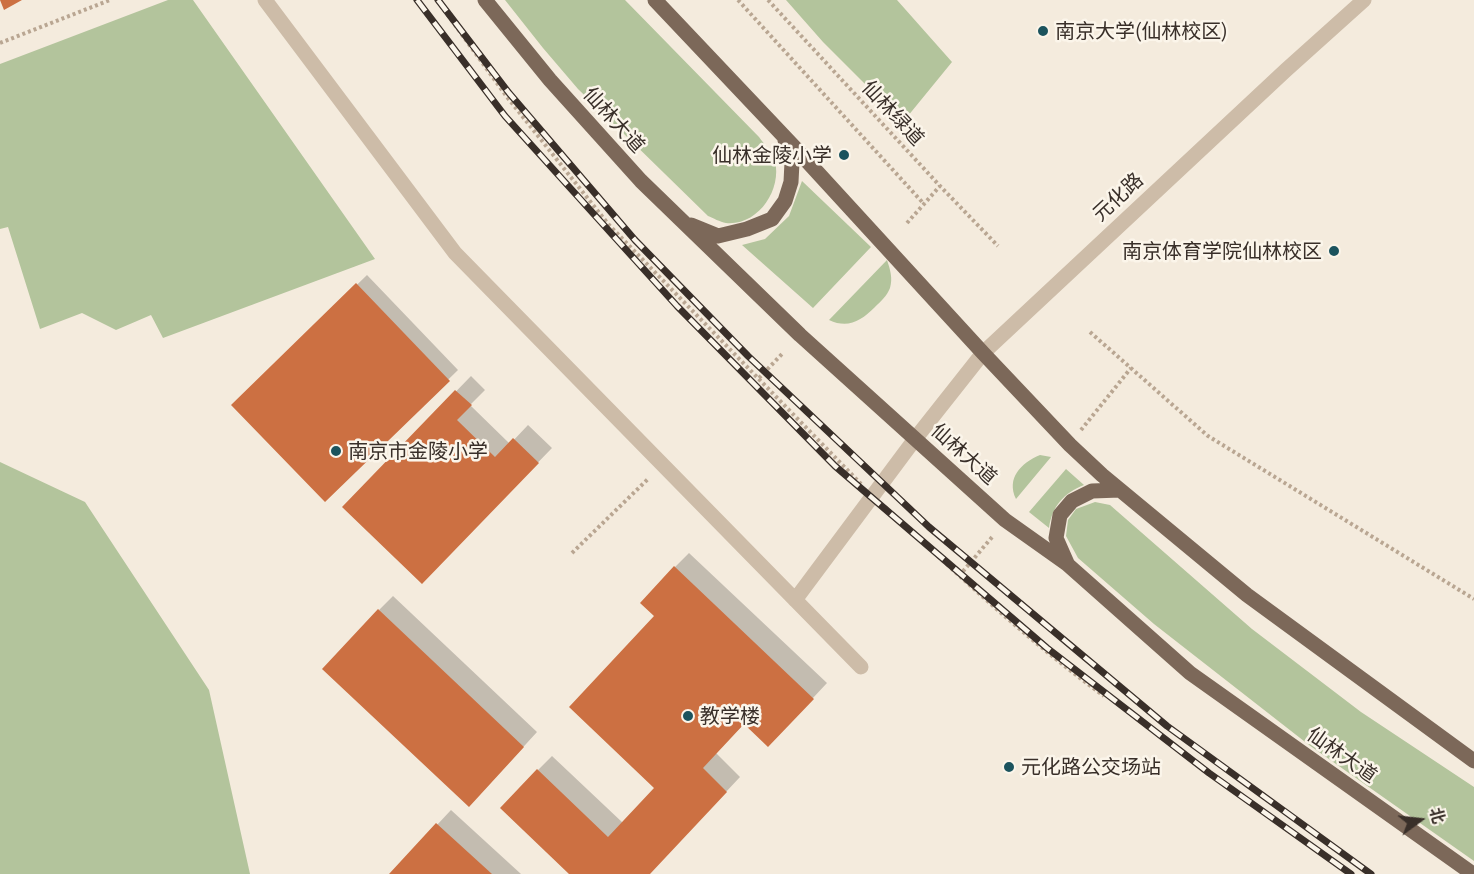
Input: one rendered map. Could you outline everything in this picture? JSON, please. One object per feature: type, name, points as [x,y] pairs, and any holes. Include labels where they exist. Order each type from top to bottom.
[{"type":"main road","name":"仙林大道","points":[[485,0],[557,88],[641,181],[800,335],[1005,520],[1067,564],[1190,674],[1473,874]]},
{"type":"main road","points":[[655,0],[1070,445],[1247,596],[1474,761]]},
{"type":"main road","points":[[683,222],[718,236],[747,230],[772,219],[785,201],[791,182],[792,162],[784,136]]},
{"type":"main road","points":[[1067,564],[1056,538],[1060,515],[1072,501],[1092,491],[1120,490]]},
{"type":"street","points":[[265,0],[455,253],[861,667]]},
{"type":"street","name":"元化路","points":[[795,600],[915,439],[983,353],[1260,93],[1364,0]]},
{"type":"path","points":[[0,43],[110,0]]},
{"type":"path","points":[[437,0],[507,97],[609,225],[873,496],[958,576],[1057,662],[1104,696]]},
{"type":"path","points":[[738,0],[924,204]]},
{"type":"path","name":"仙林绿道","points":[[768,0],[998,246]]},
{"type":"path","points":[[907,223],[940,186]]},
{"type":"path","points":[[1090,332],[1208,436],[1474,599]]},
{"type":"path","points":[[759,378],[782,354]]},
{"type":"path","points":[[1081,430],[1131,368]]},
{"type":"path","points":[[572,553],[662,465]]},
{"type":"path","points":[[958,576],[993,536]]},
{"type":"green space","points":[[168,0],[193,0],[375,259],[163,338],[151,315],[116,330],[82,313],[40,329],[8,227],[0,229],[0,64]]},
{"type":"green space","points":[[505,0],[625,0],[759,137],[770,152],[775,161],[775,183],[765,204],[748,219],[738,222],[726,223],[708,216],[578,89]]},
{"type":"green space","points":[[786,0],[897,0],[952,62],[903,122],[823,42]]},
{"type":"green space","points":[[802,181],[871,247],[813,308],[742,245],[765,239],[789,216]]},
{"type":"green space","points":[[887,260],[891,284],[882,300],[865,316],[854,322],[842,324],[829,320]]},
{"type":"green space","points":[[1040,455],[1051,457],[1016,499],[1013,484],[1017,472],[1027,462]]},
{"type":"green space","points":[[0,462],[85,502],[209,690],[250,874],[0,874]]},
{"type":"green space","points":[[1066,469],[1084,485],[1060,501],[1053,513],[1049,528],[1029,512]]},
{"type":"green space","points":[[1095,502],[1110,505],[1252,629],[1361,712],[1474,787],[1474,861],[1309,745],[1154,624],[1078,558],[1066,536],[1068,520],[1076,509]]},
{"type":"building","points":[[0,0],[22,0],[4,10]]},
{"type":"building","points":[[356,283],[450,381],[325,502],[231,405]]},
{"type":"building","points":[[455,390],[472,405],[457,420],[495,457],[513,438],[539,463],[422,584],[342,507]]},
{"type":"building","name":"教学楼","points":[[674,566],[814,699],[768,747],[744,724],[703,768],[727,792],[650,874],[569,874],[500,808],[537,769],[608,837],[654,788],[569,707],[654,616],[640,603]]},
{"type":"building","points":[[378,609],[524,747],[469,807],[322,669]]},
{"type":"building","points":[[436,823],[492,874],[389,874]]},
{"type":"railway","points":[[417,0],[505,116],[677,306],[835,466],[1047,648],[1209,773],[1351,874]]},
{"type":"railway","points":[[438,0],[509,93],[635,240],[748,356],[929,527],[1167,726],[1371,874]]},
{"type":"place","name":"南京大学(仙林校区)","points":[[1043,31]]},
{"type":"place","name":"仙林金陵小学","points":[[844,155]]},
{"type":"place","name":"南京体育学院仙林校区","points":[[1334,251]]},
{"type":"place","name":"南京市金陵小学","points":[[336,451]]},
{"type":"place","name":"教学楼","points":[[688,716]]},
{"type":"place","name":"元化路公交场站","points":[[1009,767]]}]
